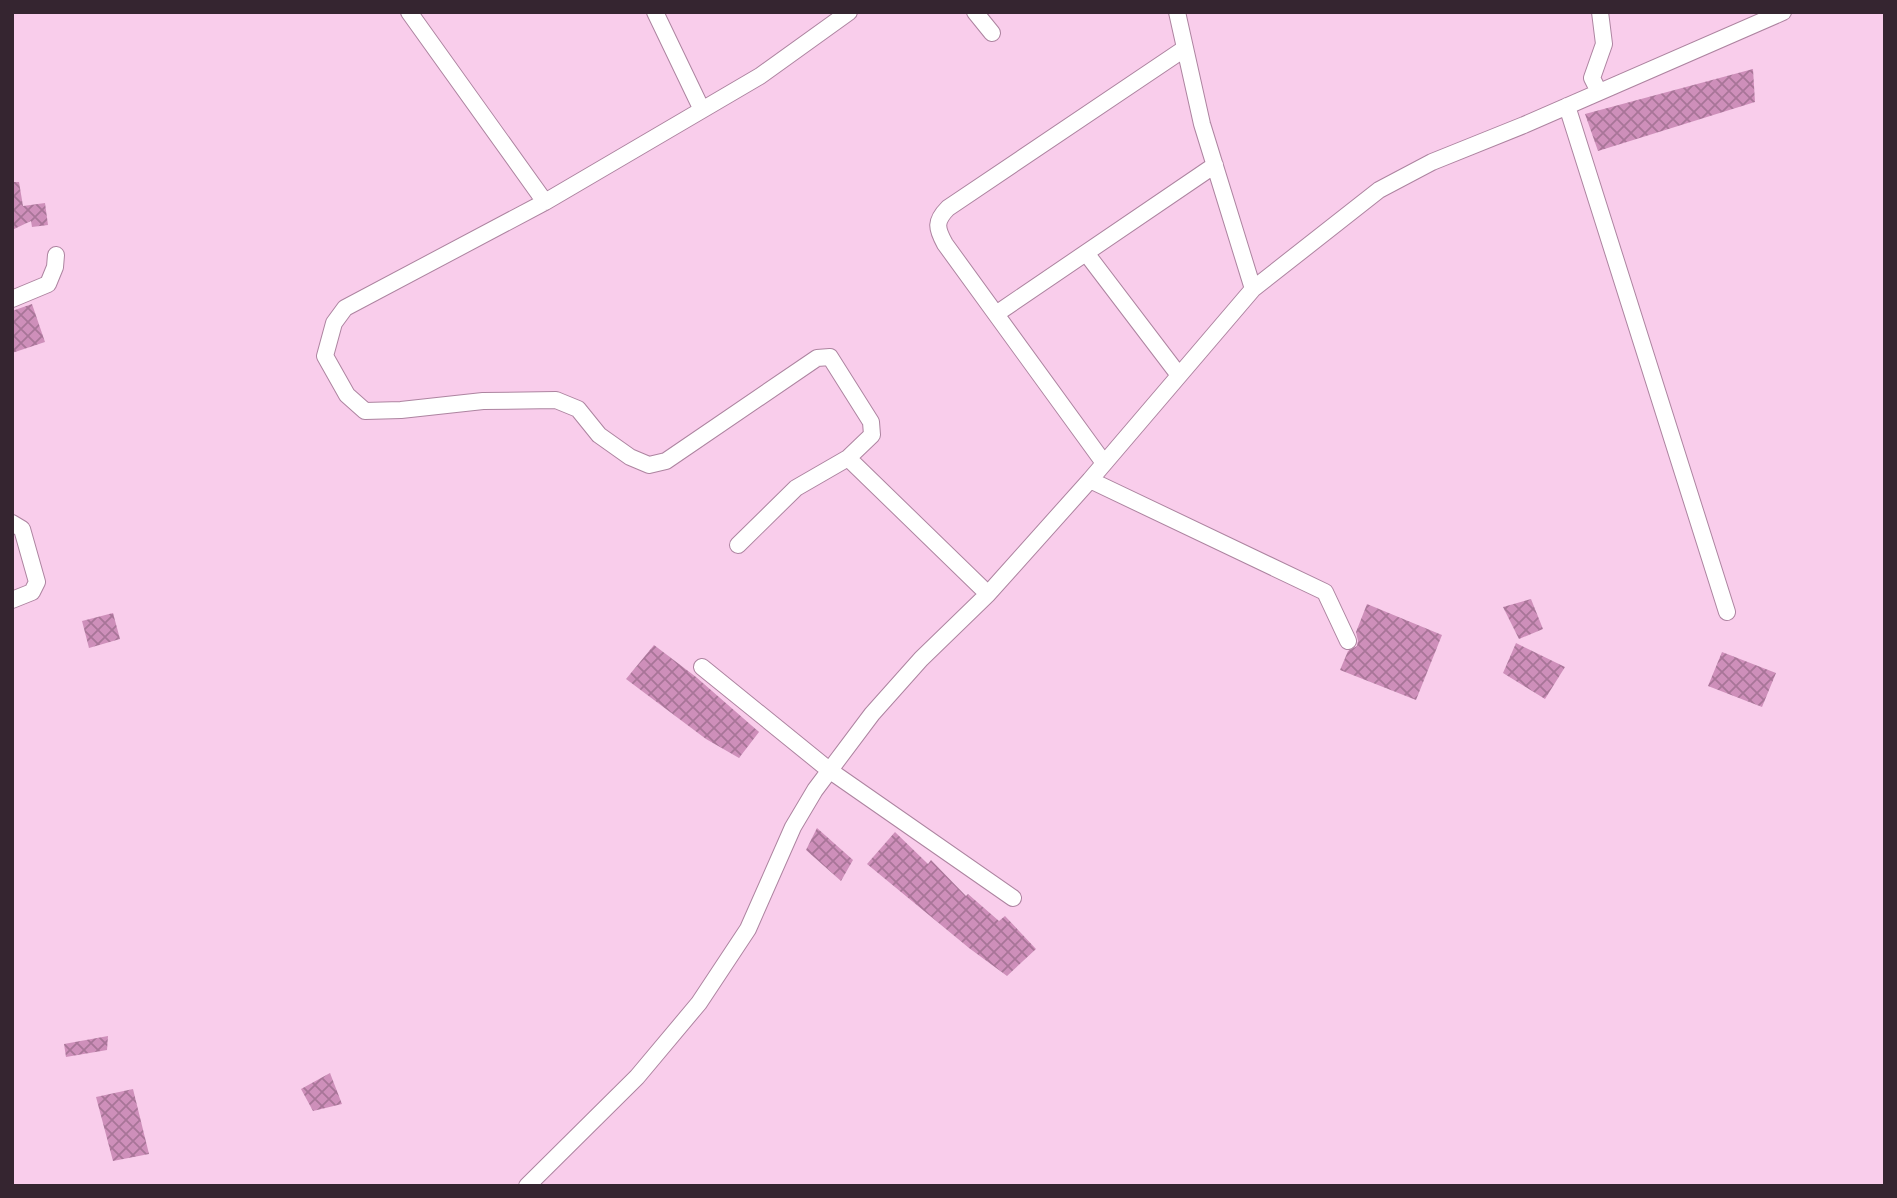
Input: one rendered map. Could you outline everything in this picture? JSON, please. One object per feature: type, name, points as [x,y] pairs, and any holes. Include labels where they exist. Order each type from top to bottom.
[{"type":"street","points":[[409,12],[545,202]]},
{"type":"street","points":[[654,12],[702,110]]},
{"type":"street","points":[[738,545],[796,488],[848,458],[872,435],[871,422],[830,357],[817,358],[666,461],[649,465],[630,457],[599,435],[578,409],[555,400],[482,401],[365,411],[347,395],[325,356],[334,323],[345,308],[545,202],[702,110],[760,75],[849,12]]},
{"type":"street","points":[[975,12],[992,33]]},
{"type":"street","points":[[1177,12],[1184,49],[1215,165],[1253,289]]},
{"type":"street","points":[[1599,92],[1592,78],[1604,44],[1600,12]]},
{"type":"street","points":[[527,1186],[637,1077],[699,1003],[748,929],[793,827],[830,770],[872,715],[921,659],[988,594],[1090,480],[1253,289],[1379,190],[1432,162],[1783,12]]},
{"type":"street","points":[[1104,463],[945,244],[937,231],[938,218],[948,208],[1184,49]]},
{"type":"street","points":[[1567,106],[1727,612]]},
{"type":"street","points":[[996,314],[1215,165]]},
{"type":"street","points":[[1086,253],[1178,374]]},
{"type":"street","points":[[12,299],[48,284],[55,267],[56,255]]},
{"type":"street","points":[[848,458],[988,594]]},
{"type":"street","points":[[1090,480],[1325,592],[1348,641]]},
{"type":"street","points":[[12,523],[22,529],[37,582],[32,592],[12,600]]},
{"type":"street","points":[[702,667],[830,770],[1013,898]]},
{"type":"building","points":[[1753,69],[1755,102],[1598,151],[1585,114]]},
{"type":"building","points":[[12,182],[19,182],[23,206],[45,203],[48,225],[32,227],[31,221],[12,230]]},
{"type":"building","points":[[32,304],[45,342],[12,353],[12,311]]},
{"type":"building","points":[[1531,599],[1543,629],[1519,639],[1503,607]]},
{"type":"building","points":[[1367,604],[1442,635],[1416,700],[1340,670],[1348,651],[1357,646],[1356,632]]},
{"type":"building","points":[[113,613],[120,639],[89,648],[82,621]]},
{"type":"building","points":[[1516,643],[1565,667],[1545,699],[1503,673]]},
{"type":"building","points":[[654,645],[696,677],[759,732],[739,758],[706,739],[626,679]]},
{"type":"building","points":[[1722,652],[1776,673],[1762,707],[1708,686]]},
{"type":"building","points":[[817,828],[853,860],[841,881],[806,850]]},
{"type":"building","points":[[895,832],[928,864],[931,860],[966,896],[968,894],[999,921],[1005,916],[1036,949],[1007,976],[867,864]]},
{"type":"building","points":[[108,1036],[107,1050],[66,1057],[64,1044]]},
{"type":"building","points":[[330,1073],[342,1104],[313,1111],[301,1089]]},
{"type":"building","points":[[133,1089],[149,1154],[113,1161],[96,1097]]}]
